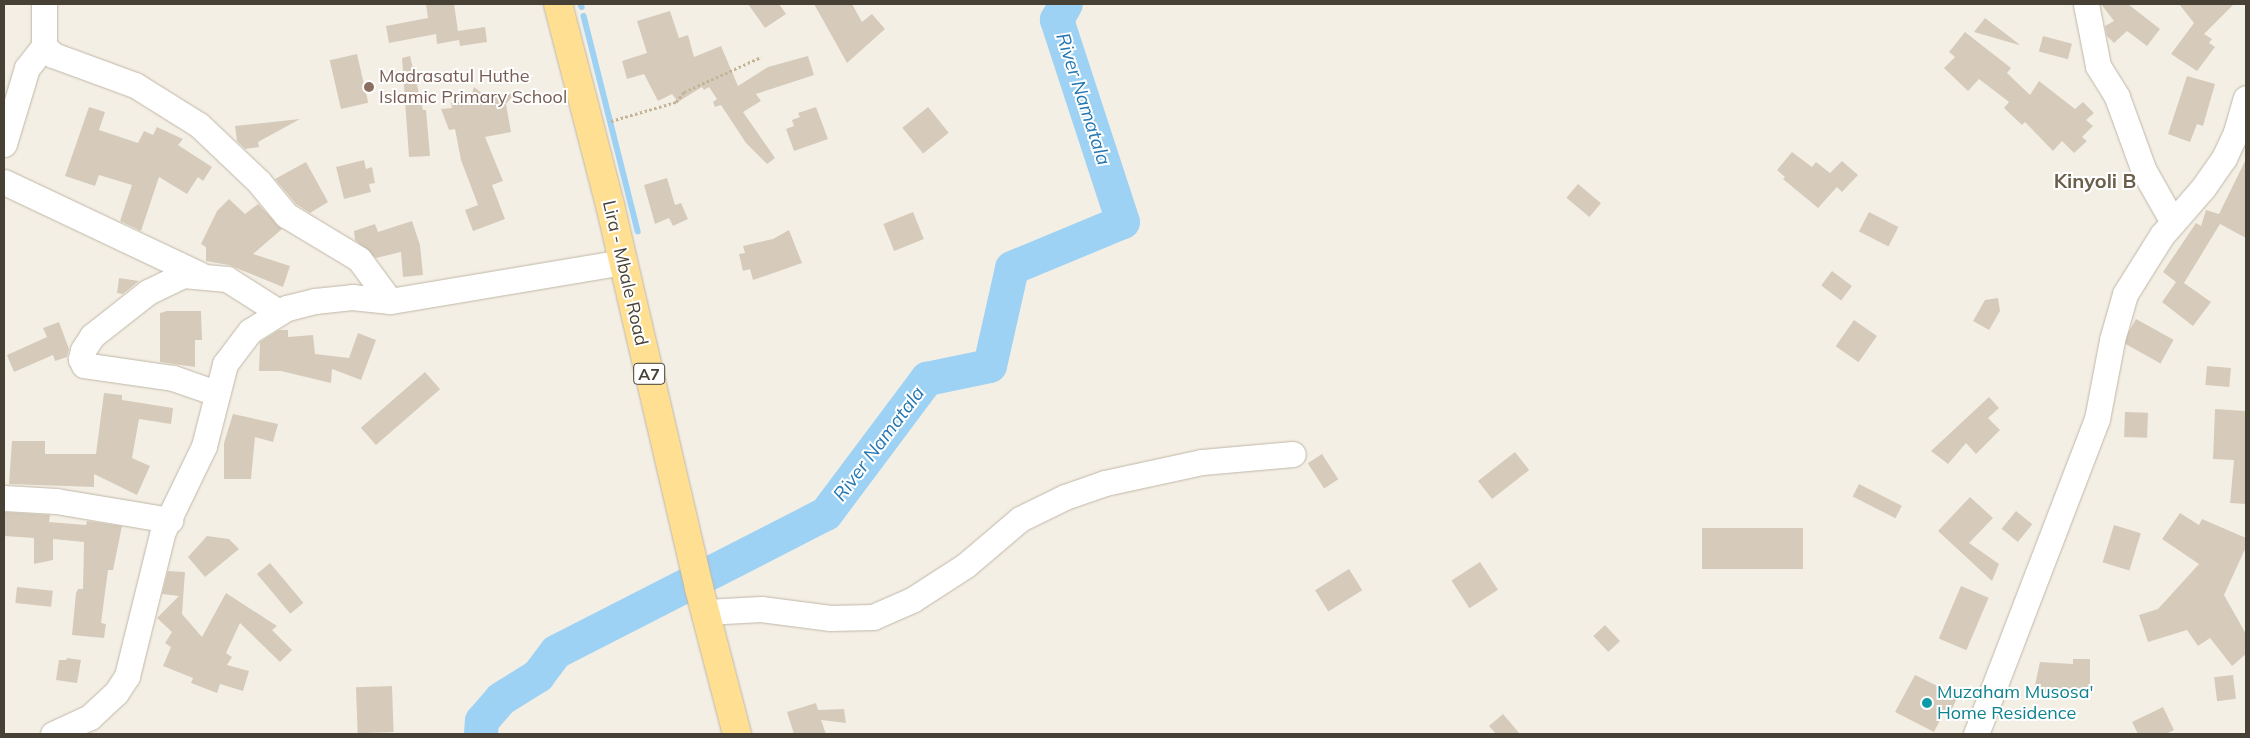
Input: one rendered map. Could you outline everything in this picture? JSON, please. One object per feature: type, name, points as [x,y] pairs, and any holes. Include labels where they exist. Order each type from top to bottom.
[{"type":"main road","name":"Lira - Mbale Road","points":[[558,4],[691,543],[702,600]]},
{"type":"main road","name":"A7","points":[[702,600],[737,734]]},
{"type":"street","points":[[4,144],[27,68],[44,46],[44,4]]},
{"type":"street","points":[[2086,4],[2098,66],[2117,97],[2144,171],[2173,222]]},
{"type":"street","points":[[44,46],[60,59],[149,92],[199,125],[259,182],[286,215],[359,259],[390,301]]},
{"type":"street","points":[[1976,734],[2097,419],[2112,340],[2125,294],[2173,222],[2204,188],[2224,158],[2236,132],[2246,98]]},
{"type":"street","points":[[4,182],[199,274]]},
{"type":"street","points":[[53,734],[90,717],[116,693],[127,676],[163,531],[170,520],[204,446],[216,393],[225,364],[250,331],[278,312],[315,301],[352,297],[390,301],[622,262]]},
{"type":"street","points":[[216,393],[173,378],[95,368],[84,365],[81,359],[92,336],[148,292],[183,275],[199,274],[227,279],[278,312]]},
{"type":"street","points":[[702,600],[830,618],[873,617],[912,600],[966,565],[1020,518],[1065,497],[1105,483],[1202,462],[1293,454]]},
{"type":"street","points":[[4,498],[56,501],[170,520]]},
{"type":"path","points":[[589,126],[676,102],[684,92],[761,57]]},
{"type":"building","points":[[426,4],[454,4],[458,31],[485,27],[487,42],[460,46],[459,40],[437,44],[436,34],[389,43],[386,26],[428,18]]},
{"type":"building","points":[[748,4],[779,4],[786,14],[765,28]]},
{"type":"building","points":[[814,4],[852,4],[862,22],[872,14],[885,29],[847,63]]},
{"type":"building","points":[[2101,4],[2128,4],[2160,29],[2147,46],[2127,31],[2114,43],[2107,36],[2105,26],[2114,21]]},
{"type":"building","points":[[2179,4],[2234,4],[2204,34],[2212,39],[2209,43],[2215,47],[2197,71],[2171,54],[2194,23]]},
{"type":"building","points":[[670,11],[679,38],[688,35],[694,57],[721,46],[738,86],[768,67],[808,56],[814,75],[756,94],[761,101],[743,112],[775,158],[767,164],[746,143],[721,105],[715,107],[713,102],[717,99],[709,87],[704,90],[702,87],[678,102],[672,94],[658,101],[644,74],[627,79],[622,61],[647,53],[637,21]]},
{"type":"building","points":[[1985,18],[2019,44],[2019,45],[1974,32]]},
{"type":"building","points":[[1965,32],[2011,68],[2007,73],[2030,95],[2039,81],[2075,109],[2083,102],[2094,113],[2086,120],[2093,126],[2082,137],[2087,141],[2074,153],[2062,141],[2053,151],[2025,122],[2022,125],[2004,108],[2009,102],[1979,79],[1968,91],[1944,68],[1955,57],[1949,52]]},
{"type":"building","points":[[2043,36],[2072,44],[2068,59],[2039,51]]},
{"type":"building","points":[[357,54],[368,103],[341,109],[330,60]]},
{"type":"building","points":[[410,56],[423,110],[426,110],[430,156],[409,157],[402,58]]},
{"type":"building","points":[[2187,76],[2215,84],[2203,126],[2197,124],[2190,142],[2168,134]]},
{"type":"building","points":[[474,87],[487,97],[515,93],[506,104],[511,132],[485,137],[503,181],[492,185],[505,219],[473,231],[465,210],[478,205],[461,160],[455,129],[449,130],[441,109],[452,108],[451,103],[470,100]]},
{"type":"building","points":[[89,107],[105,112],[99,130],[138,143],[144,131],[153,135],[157,127],[183,139],[178,145],[212,167],[203,181],[198,177],[187,194],[159,177],[141,231],[120,221],[132,185],[99,175],[95,186],[65,176]]},
{"type":"building","points":[[816,107],[828,139],[794,151],[786,129],[794,126],[792,120],[800,117],[798,113]]},
{"type":"building","points":[[928,107],[949,133],[923,153],[902,128]]},
{"type":"building","points":[[300,119],[258,142],[259,147],[245,149],[237,141],[235,126]]},
{"type":"building","points":[[1792,152],[1812,167],[1816,162],[1830,173],[1842,161],[1858,175],[1842,192],[1837,187],[1818,208],[1783,179],[1785,177],[1777,170]]},
{"type":"building","points":[[2246,159],[2246,238],[2220,224],[2184,283],[2211,302],[2193,326],[2162,302],[2176,282],[2163,272],[2196,223],[2201,226],[2206,210],[2219,214]]},
{"type":"building","points":[[364,160],[366,169],[372,167],[375,183],[369,184],[371,192],[344,199],[336,167]]},
{"type":"building","points":[[306,162],[328,202],[310,213],[296,204],[275,179]]},
{"type":"building","points":[[667,178],[675,205],[681,203],[688,219],[673,226],[669,218],[655,224],[644,185]]},
{"type":"building","points":[[1578,184],[1601,203],[1589,217],[1566,198]]},
{"type":"building","points":[[229,199],[245,214],[258,204],[282,229],[253,254],[290,266],[283,287],[229,265],[206,261],[206,247],[201,244],[217,211]]},
{"type":"building","points":[[913,212],[924,239],[894,251],[883,224]]},
{"type":"building","points":[[1869,212],[1898,227],[1888,247],[1859,232]]},
{"type":"building","points":[[412,221],[420,245],[423,275],[403,277],[401,252],[376,258],[355,240],[354,231],[375,224],[378,232]]},
{"type":"building","points":[[789,230],[802,263],[753,280],[750,269],[743,271],[739,254],[745,253],[743,246],[773,239]]},
{"type":"building","points":[[1832,271],[1852,286],[1841,300],[1821,285]]},
{"type":"building","points":[[119,278],[139,281],[123,294],[117,293]]},
{"type":"building","points":[[1998,298],[2000,311],[1989,330],[1973,321],[1985,300]]},
{"type":"building","points":[[167,311],[201,311],[202,340],[195,340],[195,367],[160,362],[160,313]]},
{"type":"building","points":[[2136,319],[2174,340],[2161,363],[2123,343]]},
{"type":"building","points":[[1854,320],[1877,336],[1859,362],[1836,346]]},
{"type":"building","points":[[59,322],[69,349],[67,357],[55,361],[53,355],[14,372],[7,355],[47,337],[43,328]]},
{"type":"building","points":[[279,330],[288,330],[288,337],[313,335],[315,354],[349,358],[358,333],[376,340],[361,380],[332,369],[331,383],[281,371],[259,371],[260,342]]},
{"type":"building","points":[[2207,366],[2231,368],[2229,387],[2205,385]]},
{"type":"building","points":[[425,372],[440,389],[376,445],[361,428]]},
{"type":"building","points":[[104,393],[122,395],[122,400],[173,408],[171,424],[139,419],[132,458],[150,466],[137,495],[94,474],[94,487],[9,484],[12,441],[45,441],[45,454],[96,454]]},
{"type":"building","points":[[1989,397],[1999,408],[1988,418],[2000,430],[1976,454],[1966,443],[1948,464],[1931,451]]},
{"type":"building","points":[[2215,409],[2246,411],[2246,504],[2230,503],[2234,460],[2213,459]]},
{"type":"building","points":[[2125,412],[2148,413],[2147,438],[2124,437]]},
{"type":"building","points":[[233,414],[278,424],[273,442],[255,437],[251,479],[224,479],[224,443]]},
{"type":"building","points":[[1515,452],[1529,470],[1492,499],[1478,481]]},
{"type":"building","points":[[1322,454],[1338,479],[1324,488],[1308,463]]},
{"type":"building","points":[[1859,484],[1902,506],[1895,518],[1853,496]]},
{"type":"building","points":[[1970,497],[1993,518],[1969,543],[1999,564],[1992,581],[1938,531]]},
{"type":"building","points":[[2016,511],[2032,524],[2018,542],[2002,529]]},
{"type":"building","points":[[4,512],[50,515],[49,522],[86,525],[87,521],[122,526],[113,570],[108,570],[101,623],[106,624],[104,638],[72,635],[76,593],[78,589],[83,589],[84,542],[53,539],[53,560],[34,564],[34,538],[4,536]]},
{"type":"building","points":[[2180,513],[2199,525],[2202,519],[2246,538],[2246,547],[2224,595],[2246,634],[2246,654],[2232,666],[2210,638],[2198,646],[2187,630],[2148,642],[2139,615],[2158,609],[2199,564],[2162,539]]},
{"type":"building","points":[[2114,525],[2141,533],[2129,570],[2103,562]]},
{"type":"building","points":[[1702,528],[1803,528],[1803,569],[1702,569]]},
{"type":"building","points":[[207,536],[229,539],[239,549],[205,577],[188,557]]},
{"type":"building","points":[[1480,562],[1498,590],[1469,608],[1451,581]]},
{"type":"building","points":[[270,563],[303,603],[290,614],[257,574]]},
{"type":"building","points":[[1349,569],[1362,590],[1328,611],[1315,590]]},
{"type":"building","points":[[168,571],[185,572],[182,614],[202,637],[226,593],[277,626],[272,630],[292,650],[280,662],[240,623],[226,653],[232,657],[227,665],[249,671],[243,691],[220,684],[217,693],[191,683],[193,678],[163,666],[171,647],[165,643],[172,632],[157,618],[179,596],[162,594]]},
{"type":"building","points":[[1961,586],[1989,598],[1966,650],[1939,638]]},
{"type":"building","points":[[17,587],[53,591],[51,607],[15,603]]},
{"type":"building","points":[[1605,625],[1620,641],[1608,652],[1593,636]]},
{"type":"building","points":[[67,658],[81,660],[77,683],[56,680],[59,660],[66,660]]},
{"type":"building","points":[[2073,659],[2090,659],[2090,692],[2067,692],[2067,696],[2034,690],[2040,662],[2073,664]]},
{"type":"building","name":"Muzaham Musosa' Home Residence","points":[[1915,675],[1958,696],[1950,713],[1945,710],[1934,732],[1895,712]]},
{"type":"building","points":[[2233,675],[2236,699],[2217,701],[2214,677]]},
{"type":"building","points":[[392,686],[394,732],[358,733],[356,687]]},
{"type":"building","points":[[816,703],[818,710],[844,709],[846,723],[821,720],[826,734],[794,734],[787,712]]},
{"type":"building","points":[[2163,707],[2174,730],[2166,734],[2138,734],[2132,722]]},
{"type":"building","points":[[1503,714],[1520,734],[1496,734],[1489,726]]},
{"type":"waterway","name":"River Namatala","points":[[481,734],[482,721],[501,699],[538,676],[556,652],[826,514],[927,379],[990,366],[1012,268],[1123,222],[1057,20],[1066,4]]},
{"type":"waterway","points":[[584,16],[638,231]]},
{"type":"place","name":"Madrasatul Huthe Islamic Primary School","points":[[369,87]]},
{"type":"place","name":"Muzaham Musosa' Home Residence","points":[[1927,703]]},
{"type":"district","name":"Kinyoli B","points":[[2095,180]]}]
